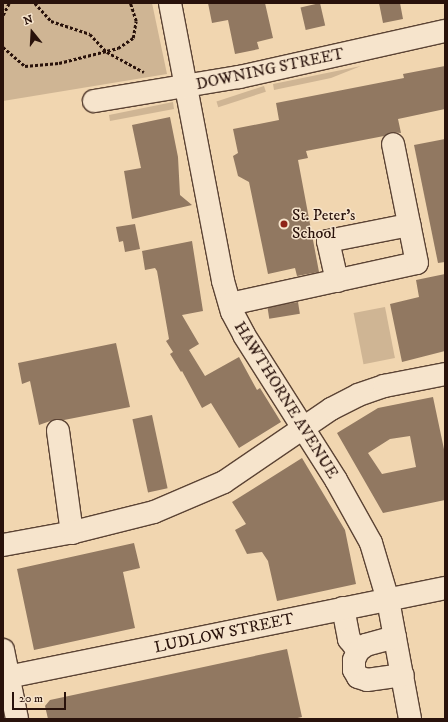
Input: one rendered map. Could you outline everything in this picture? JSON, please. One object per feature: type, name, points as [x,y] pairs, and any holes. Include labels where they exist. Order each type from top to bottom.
[{"type":"street","name":"HAWTHORNE AVENUE","points":[[170,3],[223,281],[230,304],[244,335],[336,480],[371,543],[388,600],[410,719]]},
{"type":"street","name":"DOWNING STREET","points":[[94,101],[186,87],[445,31]]},
{"type":"street","points":[[230,304],[417,263],[393,144]]},
{"type":"street","points":[[337,281],[328,241],[409,225]]},
{"type":"street","points":[[3,545],[72,533],[154,512],[224,482],[303,428],[358,395],[384,386],[445,374]]},
{"type":"street","points":[[58,431],[72,533]]},
{"type":"street","name":"LUDLOW STREET","points":[[6,678],[445,588]]},
{"type":"street","points":[[343,608],[349,640],[358,651]]},
{"type":"street","points":[[395,637],[366,645],[358,651],[354,660],[354,670],[358,677],[367,680],[403,675]]},
{"type":"street","points":[[3,650],[6,678],[17,719]]},
{"type":"path","points":[[3,15],[9,3]]},
{"type":"path","points":[[35,3],[51,21],[90,34],[107,52],[146,73]]},
{"type":"path","points":[[3,47],[25,66],[59,63],[107,52],[118,48],[133,38],[136,22],[130,3]]},
{"type":"shaded area","points":[[3,3],[152,3],[167,74],[3,101]]},
{"type":"shaded area","points":[[361,66],[331,78],[274,90],[273,84]]},
{"type":"shaded area","points":[[264,86],[266,92],[218,107],[216,101]]},
{"type":"shaded area","points":[[173,102],[174,109],[110,121],[109,115]]},
{"type":"shaded area","points":[[385,307],[395,358],[364,364],[354,313]]},
{"type":"building","points":[[208,3],[265,3],[273,38],[257,42],[259,49],[235,54],[228,20],[212,23]]},
{"type":"building","points":[[320,3],[325,25],[306,30],[301,7]]},
{"type":"building","points":[[379,3],[400,3],[403,19],[383,23]]},
{"type":"building","name":"St. Peter's School","points":[[445,66],[445,109],[398,119],[401,133],[391,132],[384,136],[306,151],[308,158],[298,160],[319,272],[297,276],[295,268],[268,274],[249,182],[238,176],[233,156],[238,153],[233,129],[279,120],[276,103],[404,78],[403,74]]},
{"type":"building","points":[[170,117],[178,157],[180,195],[192,205],[132,219],[124,171],[141,168],[132,125]]},
{"type":"building","points":[[445,139],[445,262],[438,263],[414,145]]},
{"type":"building","points":[[135,224],[140,249],[125,252],[123,241],[119,242],[116,227]]},
{"type":"building","points":[[192,241],[203,311],[182,315],[199,344],[189,350],[205,376],[239,357],[257,390],[260,388],[281,422],[239,448],[211,403],[202,408],[182,371],[181,372],[170,354],[173,352],[166,341],[169,339],[157,271],[155,268],[145,270],[142,251]]},
{"type":"building","points":[[445,274],[445,351],[402,362],[390,304],[419,297],[416,280]]},
{"type":"building","points":[[298,302],[300,314],[269,319],[267,307]]},
{"type":"building","points":[[116,343],[130,407],[64,420],[56,419],[39,425],[30,381],[22,384],[18,363]]},
{"type":"building","points":[[433,397],[445,454],[445,500],[383,513],[337,433],[378,408]],"holes":[[[410,436],[416,467],[382,474],[368,453],[390,439]]]},
{"type":"building","points":[[152,415],[168,488],[148,493],[132,419]]},
{"type":"building","points":[[302,458],[345,530],[356,584],[277,601],[268,561],[262,552],[247,554],[235,530],[246,524],[232,502]]},
{"type":"building","points":[[134,543],[140,568],[123,572],[135,628],[34,650],[17,569]]},
{"type":"building","points":[[287,649],[302,717],[293,719],[48,719],[45,706],[50,700]]},
{"type":"place","name":"St. Peter's School","points":[[284,224]]}]
